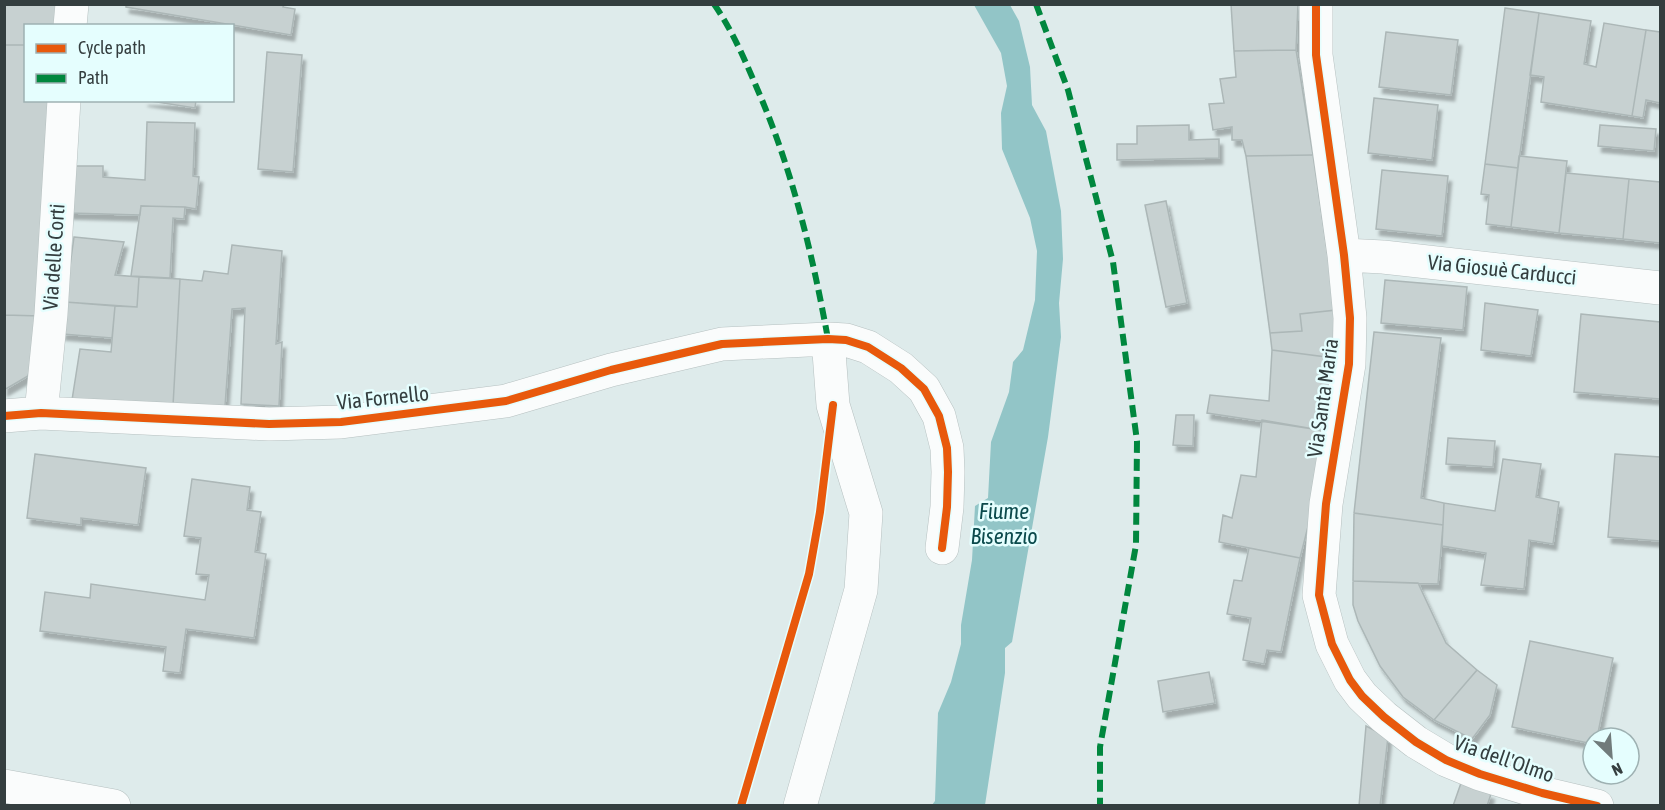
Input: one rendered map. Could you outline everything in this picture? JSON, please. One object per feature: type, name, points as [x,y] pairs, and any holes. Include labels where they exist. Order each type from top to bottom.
[{"type":"street","points":[[70,24],[72,4]]},
{"type":"street","name":"Via Santa Maria","points":[[1316,4],[1316,55],[1344,255],[1350,318],[1350,353],[1326,504],[1319,595],[1332,644],[1350,680],[1370,704],[1404,733]]},
{"type":"street","name":"Via delle Corti","points":[[41,413],[51,315],[64,102]]},
{"type":"street","name":"Via Giosuè Carducci","points":[[1344,255],[1383,257],[1660,288]]},
{"type":"street","points":[[800,806],[861,590],[866,513],[833,405],[828,339]]},
{"type":"street","name":"Via Fornello","points":[[4,416],[41,413],[268,424],[341,422],[506,401],[611,370],[722,344],[846,340],[868,347],[901,368],[924,389],[939,416],[947,448],[948,472],[942,548]]},
{"type":"street","name":"Via dell'Olmo","points":[[1404,733],[1446,760],[1480,774],[1542,793],[1597,806]]},
{"type":"street","points":[[4,786],[114,806]]},
{"type":"water","name":"Fiume Bisenzio","points":[[974,5],[1010,5],[1019,21],[1030,67],[1032,105],[1046,131],[1061,211],[1063,259],[1059,303],[1061,337],[1048,437],[1012,642],[1005,648],[1005,673],[985,805],[932,805],[935,801],[938,713],[951,682],[961,644],[961,625],[972,560],[975,506],[988,498],[991,442],[1009,392],[1013,362],[1023,350],[1035,300],[1037,251],[1030,218],[1002,149],[1001,113],[1007,86],[1001,53]]},
{"type":"building","points":[[4,4],[58,4],[56,24],[24,24],[24,45],[4,45]]},
{"type":"building","points":[[126,4],[284,4],[283,7],[295,9],[291,35],[126,7]]},
{"type":"building","points":[[1231,4],[1298,4],[1296,50],[1234,51]]},
{"type":"building","points":[[1505,8],[1539,13],[1518,168],[1485,164]]},
{"type":"building","points":[[1539,13],[1591,21],[1584,64],[1596,67],[1604,23],[1646,30],[1632,116],[1541,102],[1544,77],[1530,75]]},
{"type":"building","points":[[1646,30],[1660,32],[1660,103],[1646,100],[1643,118],[1632,116]]},
{"type":"building","points":[[1386,32],[1458,40],[1451,95],[1379,87]]},
{"type":"building","points":[[4,45],[24,45],[24,102],[52,102],[41,316],[4,315]]},
{"type":"building","points":[[1296,50],[1313,155],[1246,156],[1242,140],[1232,140],[1232,127],[1213,130],[1209,104],[1224,103],[1220,79],[1236,77],[1234,51]]},
{"type":"building","points":[[267,52],[302,55],[293,172],[258,169]]},
{"type":"building","points":[[1374,98],[1438,105],[1432,160],[1368,153]]},
{"type":"building","points":[[157,102],[196,102],[195,108]]},
{"type":"building","points":[[147,122],[195,123],[193,176],[199,177],[196,209],[141,206],[140,215],[69,213],[71,166],[103,166],[103,177],[145,180]]},
{"type":"building","points":[[1189,125],[1189,140],[1219,139],[1219,158],[1117,160],[1117,144],[1137,144],[1137,126]]},
{"type":"building","points":[[1600,125],[1656,129],[1654,151],[1598,146]]},
{"type":"building","points":[[1313,155],[1336,310],[1300,314],[1302,331],[1270,333],[1246,156]]},
{"type":"building","points":[[1519,156],[1567,161],[1559,233],[1511,227]]},
{"type":"building","points":[[1485,164],[1518,168],[1511,227],[1486,224],[1489,195],[1481,194]]},
{"type":"building","points":[[1382,170],[1448,176],[1442,236],[1376,229]]},
{"type":"building","points":[[1566,173],[1629,179],[1623,239],[1559,233]]},
{"type":"building","points":[[1629,179],[1660,182],[1660,243],[1623,239]]},
{"type":"building","points":[[1166,201],[1187,303],[1166,307],[1145,205]]},
{"type":"building","points":[[141,206],[185,207],[184,219],[173,218],[170,278],[131,276]]},
{"type":"building","points":[[74,237],[124,242],[115,275],[139,277],[137,307],[65,302]]},
{"type":"building","points":[[232,245],[282,251],[276,344],[282,342],[279,406],[241,404],[245,308],[232,309],[225,406],[173,406],[180,279],[202,281],[204,271],[228,274]]},
{"type":"building","points":[[139,277],[180,279],[173,406],[72,400],[80,349],[111,352],[115,306],[137,307]]},
{"type":"building","points":[[1385,280],[1467,287],[1463,330],[1381,323]]},
{"type":"building","points":[[65,302],[115,306],[112,338],[62,334]]},
{"type":"building","points":[[1485,303],[1538,310],[1531,356],[1481,350]]},
{"type":"building","points":[[1336,310],[1334,358],[1272,350],[1270,333],[1302,331],[1300,314]]},
{"type":"building","points":[[1581,314],[1660,322],[1660,399],[1574,392]]},
{"type":"building","points":[[4,315],[41,316],[39,336],[28,376],[4,390]]},
{"type":"building","points":[[1374,332],[1441,338],[1421,498],[1444,503],[1443,525],[1354,513]]},
{"type":"building","points":[[1272,350],[1334,358],[1332,432],[1207,413],[1210,395],[1269,401]]},
{"type":"building","points":[[1176,415],[1194,415],[1193,446],[1173,445]]},
{"type":"building","points":[[1262,420],[1332,432],[1300,558],[1219,542],[1223,515],[1232,518],[1241,475],[1256,477]]},
{"type":"building","points":[[1448,438],[1495,441],[1493,467],[1446,464]]},
{"type":"building","points":[[35,454],[146,468],[138,525],[81,518],[81,525],[27,518]]},
{"type":"building","points":[[1615,454],[1660,457],[1660,541],[1608,537]]},
{"type":"building","points":[[1503,459],[1541,464],[1536,497],[1559,502],[1553,544],[1529,540],[1524,589],[1481,585],[1486,553],[1442,546],[1444,503],[1495,511]]},
{"type":"building","points":[[192,479],[250,487],[247,510],[261,512],[255,552],[266,554],[254,638],[186,629],[180,673],[163,671],[166,647],[40,631],[45,592],[90,598],[91,584],[205,600],[209,575],[196,574],[201,538],[184,536]]},
{"type":"building","points":[[1354,513],[1443,525],[1438,584],[1353,581]]},
{"type":"building","points":[[1249,548],[1300,558],[1281,652],[1267,650],[1264,664],[1243,660],[1251,618],[1227,614],[1234,580],[1242,581]]},
{"type":"building","points":[[1353,581],[1418,583],[1446,643],[1477,670],[1434,720],[1403,697],[1380,666],[1358,621],[1353,605]]},
{"type":"building","points":[[1530,641],[1613,658],[1599,726],[1581,726],[1581,741],[1512,727]]},
{"type":"building","points":[[1477,670],[1497,685],[1490,715],[1472,739],[1434,720]]},
{"type":"building","points":[[1209,672],[1215,703],[1163,712],[1158,681]]},
{"type":"building","points":[[1366,726],[1388,737],[1380,806],[1359,806]]},
{"type":"building","points":[[1461,783],[1491,794],[1487,806],[1453,806]]},
{"type":"marked path","points":[[714,4],[742,55],[780,148],[808,242],[828,339]]},
{"type":"marked path","points":[[1036,4],[1068,90],[1113,262],[1137,441],[1136,545],[1100,747],[1100,806]]},
{"type":"cycle path","points":[[1316,4],[1316,55],[1344,255],[1350,318],[1349,364],[1326,504],[1319,595],[1332,644],[1350,680],[1362,696],[1416,742],[1446,760],[1480,774],[1542,793],[1597,806]]},
{"type":"cycle path","points":[[4,416],[41,413],[269,424],[341,422],[506,401],[611,370],[722,344],[846,340],[868,347],[901,368],[924,389],[939,416],[947,448],[948,472],[942,548]]},
{"type":"cycle path","points":[[741,806],[809,574],[820,512],[833,405]]}]
